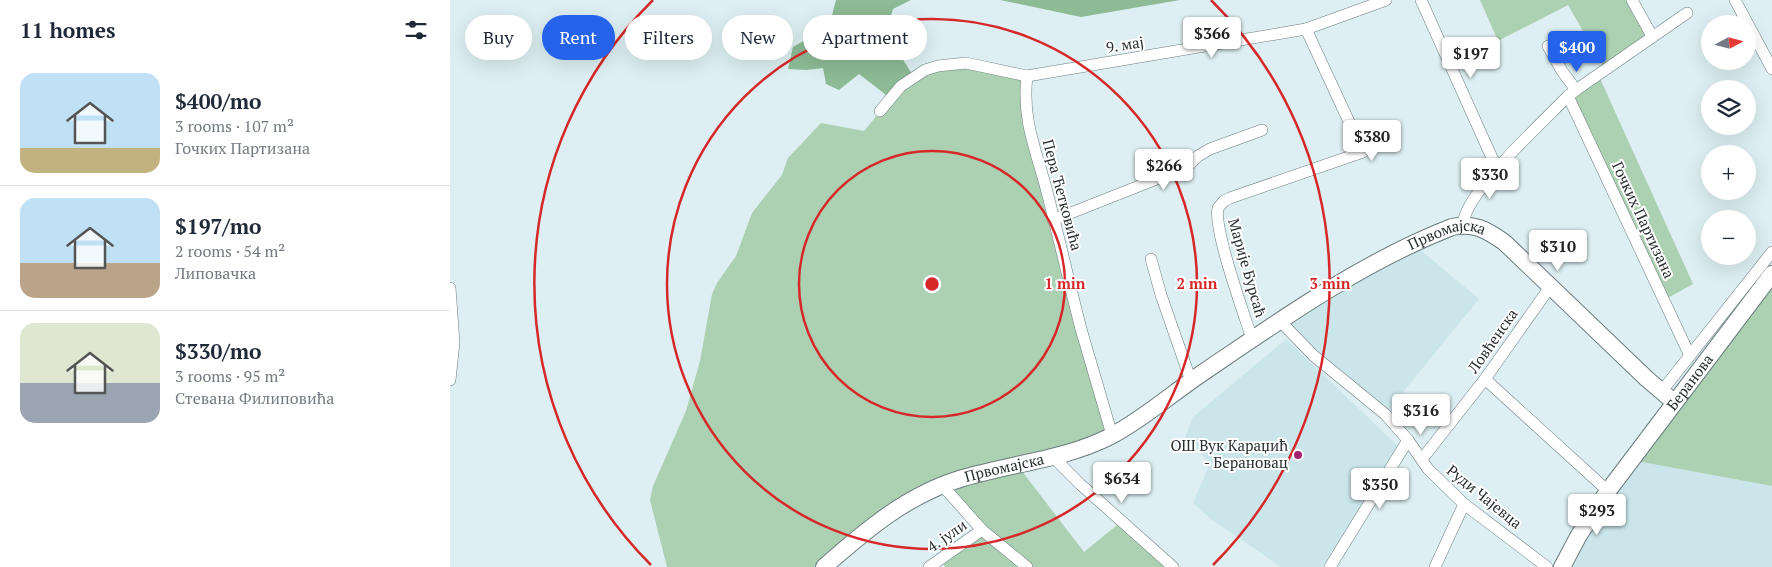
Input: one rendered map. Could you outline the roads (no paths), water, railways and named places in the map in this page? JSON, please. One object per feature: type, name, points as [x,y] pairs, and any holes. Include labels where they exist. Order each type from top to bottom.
[{"type":"main road","name":"Првомајска","points":[[824,567],[864,532],[887,515],[913,499],[942,485],[984,473],[1054,458],[1112,435],[1280,320],[1377,261],[1442,231],[1463,225],[1478,227],[1504,242],[1661,392],[1674,402]]},
{"type":"main road","name":"Беранова","points":[[1562,567],[1579,535],[1608,491],[1772,274]]},
{"type":"street","name":"9. мај","points":[[880,112],[901,86],[925,70],[938,66],[966,63],[1027,76],[1306,29],[1386,0]]},
{"type":"street","points":[[1421,0],[1497,169]]},
{"type":"street","points":[[1632,0],[1652,36]]},
{"type":"street","points":[[1735,0],[1772,69]]},
{"type":"street","points":[[1463,225],[1463,217],[1467,209],[1497,169],[1572,93],[1652,36],[1688,13]]},
{"type":"street","name":"Марије Бурсаћ","points":[[1252,339],[1219,228],[1217,213],[1220,205],[1230,198],[1363,152],[1306,29]]},
{"type":"street","name":"Гочких Партизана","points":[[1548,46],[1562,71],[1690,356]]},
{"type":"street","name":"Пера Ћетковића","points":[[1027,76],[1024,96],[1033,146],[1046,187],[1082,330],[1112,435]]},
{"type":"street","points":[[1054,220],[1172,173],[1190,164],[1210,149],[1262,130]]},
{"type":"street","name":"Беранова","points":[[1661,392],[1772,252]]},
{"type":"street","points":[[1151,260],[1191,381]]},
{"type":"street","name":"Ловћенска","points":[[1422,460],[1485,379],[1550,287]]},
{"type":"street","points":[[450,288],[454,343],[450,380]]},
{"type":"street","name":"Руди Чајевца","points":[[1280,320],[1314,356],[1385,414],[1409,442],[1428,469],[1464,504],[1547,567]]},
{"type":"street","points":[[1485,379],[1608,491]]},
{"type":"street","points":[[1330,567],[1409,442],[1419,445],[1435,443]]},
{"type":"street","points":[[1054,458],[1172,567]]},
{"type":"street","name":"4. јули","points":[[942,485],[982,530],[1027,567]]},
{"type":"street","points":[[1435,567],[1464,504]]},
{"type":"street","name":"4. јули","points":[[928,567],[982,530]]},
{"type":"place","name":"ОШ Вук Караџић - Берановац","points":[[1298,455]]}]
